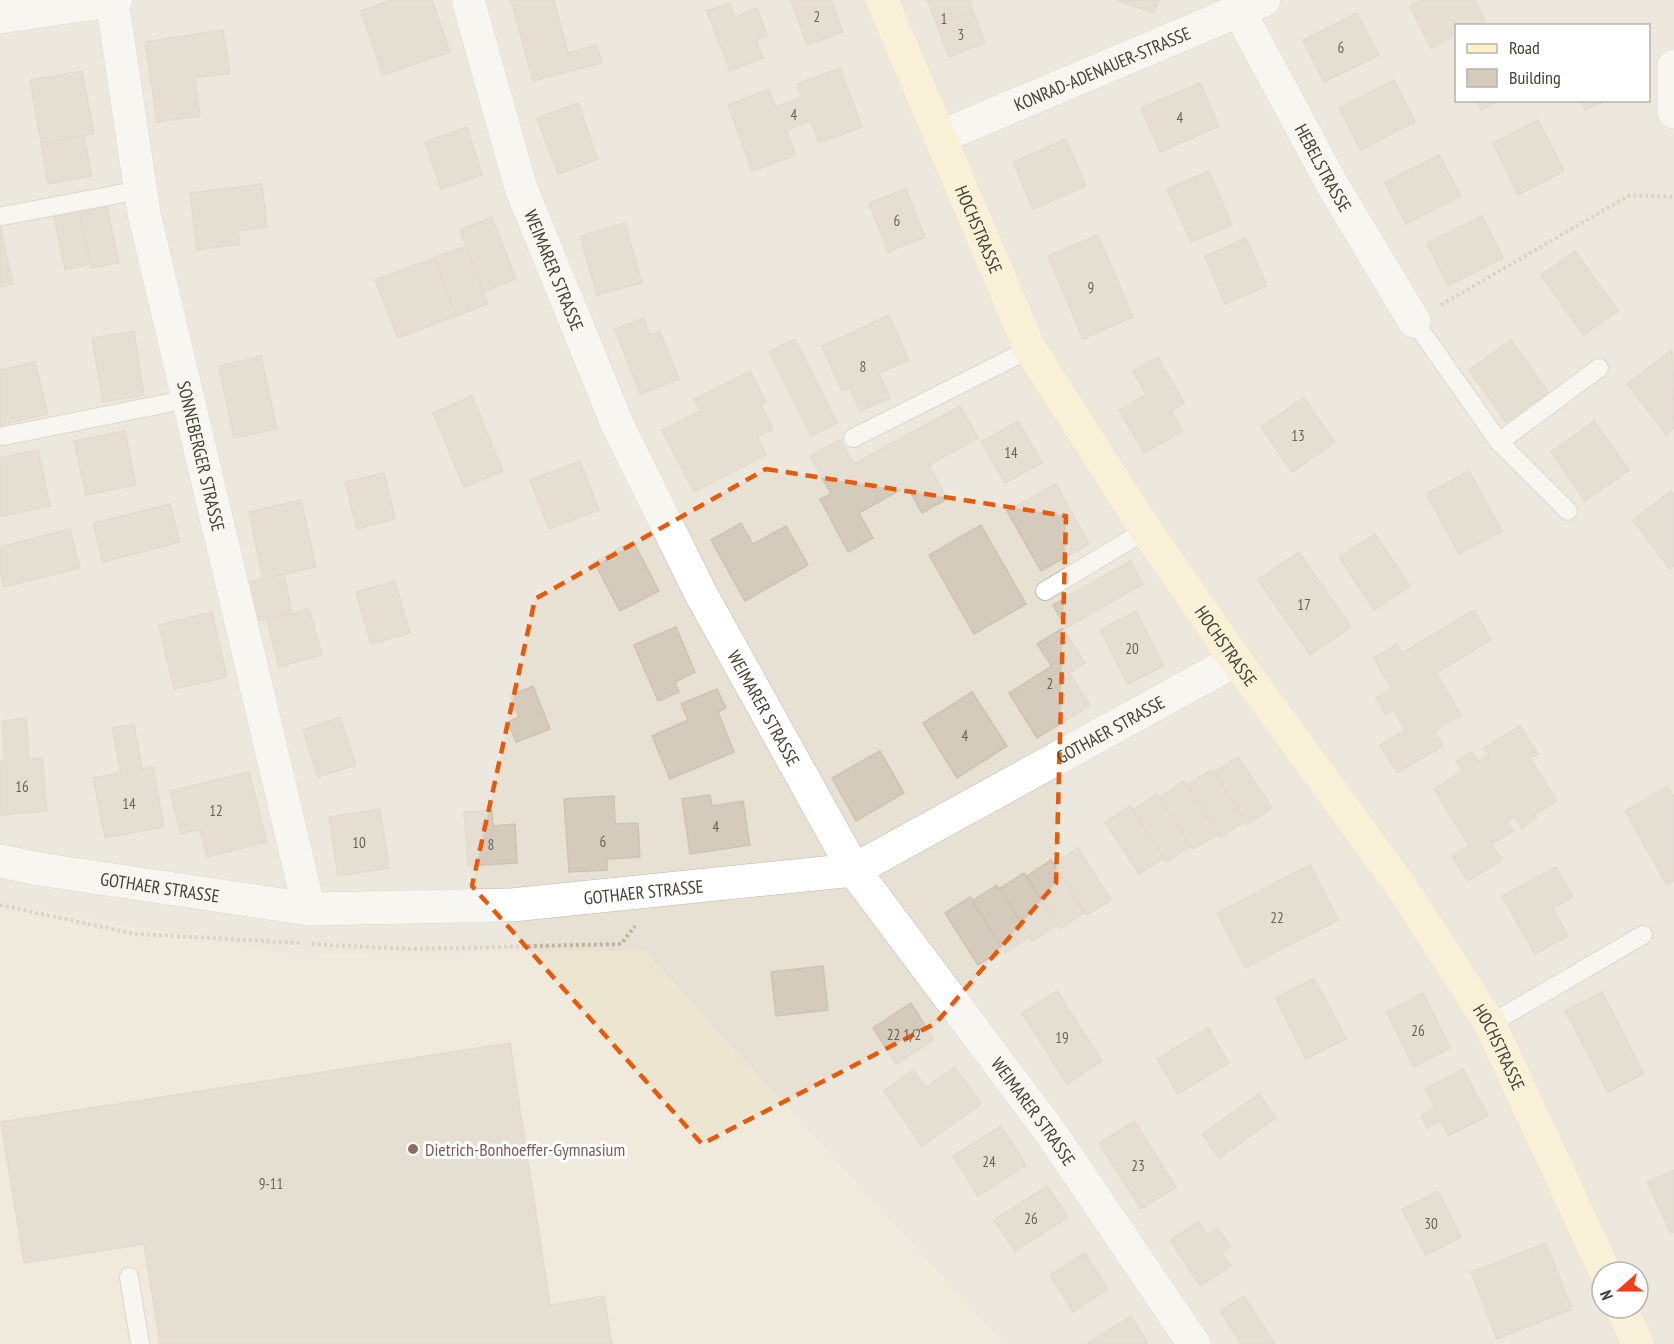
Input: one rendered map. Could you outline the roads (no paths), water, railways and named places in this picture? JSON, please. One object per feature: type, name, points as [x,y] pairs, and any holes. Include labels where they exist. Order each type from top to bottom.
[{"type":"street","points":[[0,17],[113,0]]},
{"type":"street","name":"SONNEBERGER STRASSE","points":[[113,0],[140,190],[309,909]]},
{"type":"street","name":"WEIMARER STRASSE","points":[[468,0],[521,188],[618,426],[701,594],[854,870],[1051,1133],[1194,1344]]},
{"type":"street","name":"HOCHSTRASSE","points":[[882,0],[1030,349],[1146,530],[1236,660],[1405,892],[1490,1024],[1599,1260]]},
{"type":"street","name":"KONRAD-ADENAUER-STRASSE","points":[[940,137],[1252,6]]},
{"type":"street","name":"HEBELSTRASSE","points":[[1252,6],[1333,186],[1414,321]]},
{"type":"street","points":[[1674,66],[1674,112]]},
{"type":"street","name":"GOTHAER STRASSE","points":[[0,861],[309,909],[512,905],[854,870],[1236,660]]},
{"type":"street","points":[[1627,1320],[1638,1344]]},
{"type":"lane","points":[[3,216],[140,190]]},
{"type":"lane","name":"HEBELSTRASSE","points":[[1414,321],[1499,442],[1568,511]]},
{"type":"lane","points":[[853,438],[1030,349]]},
{"type":"lane","points":[[1499,442],[1599,368]]},
{"type":"lane","points":[[4,436],[188,399]]},
{"type":"lane","points":[[1045,591],[1146,530]]},
{"type":"lane","points":[[1490,1024],[1643,935]]},
{"type":"lane","points":[[129,1276],[140,1344]]},
{"type":"place","name":"Dietrich-Bonhoeffer-Gymnasium","points":[[413,1149]]}]
